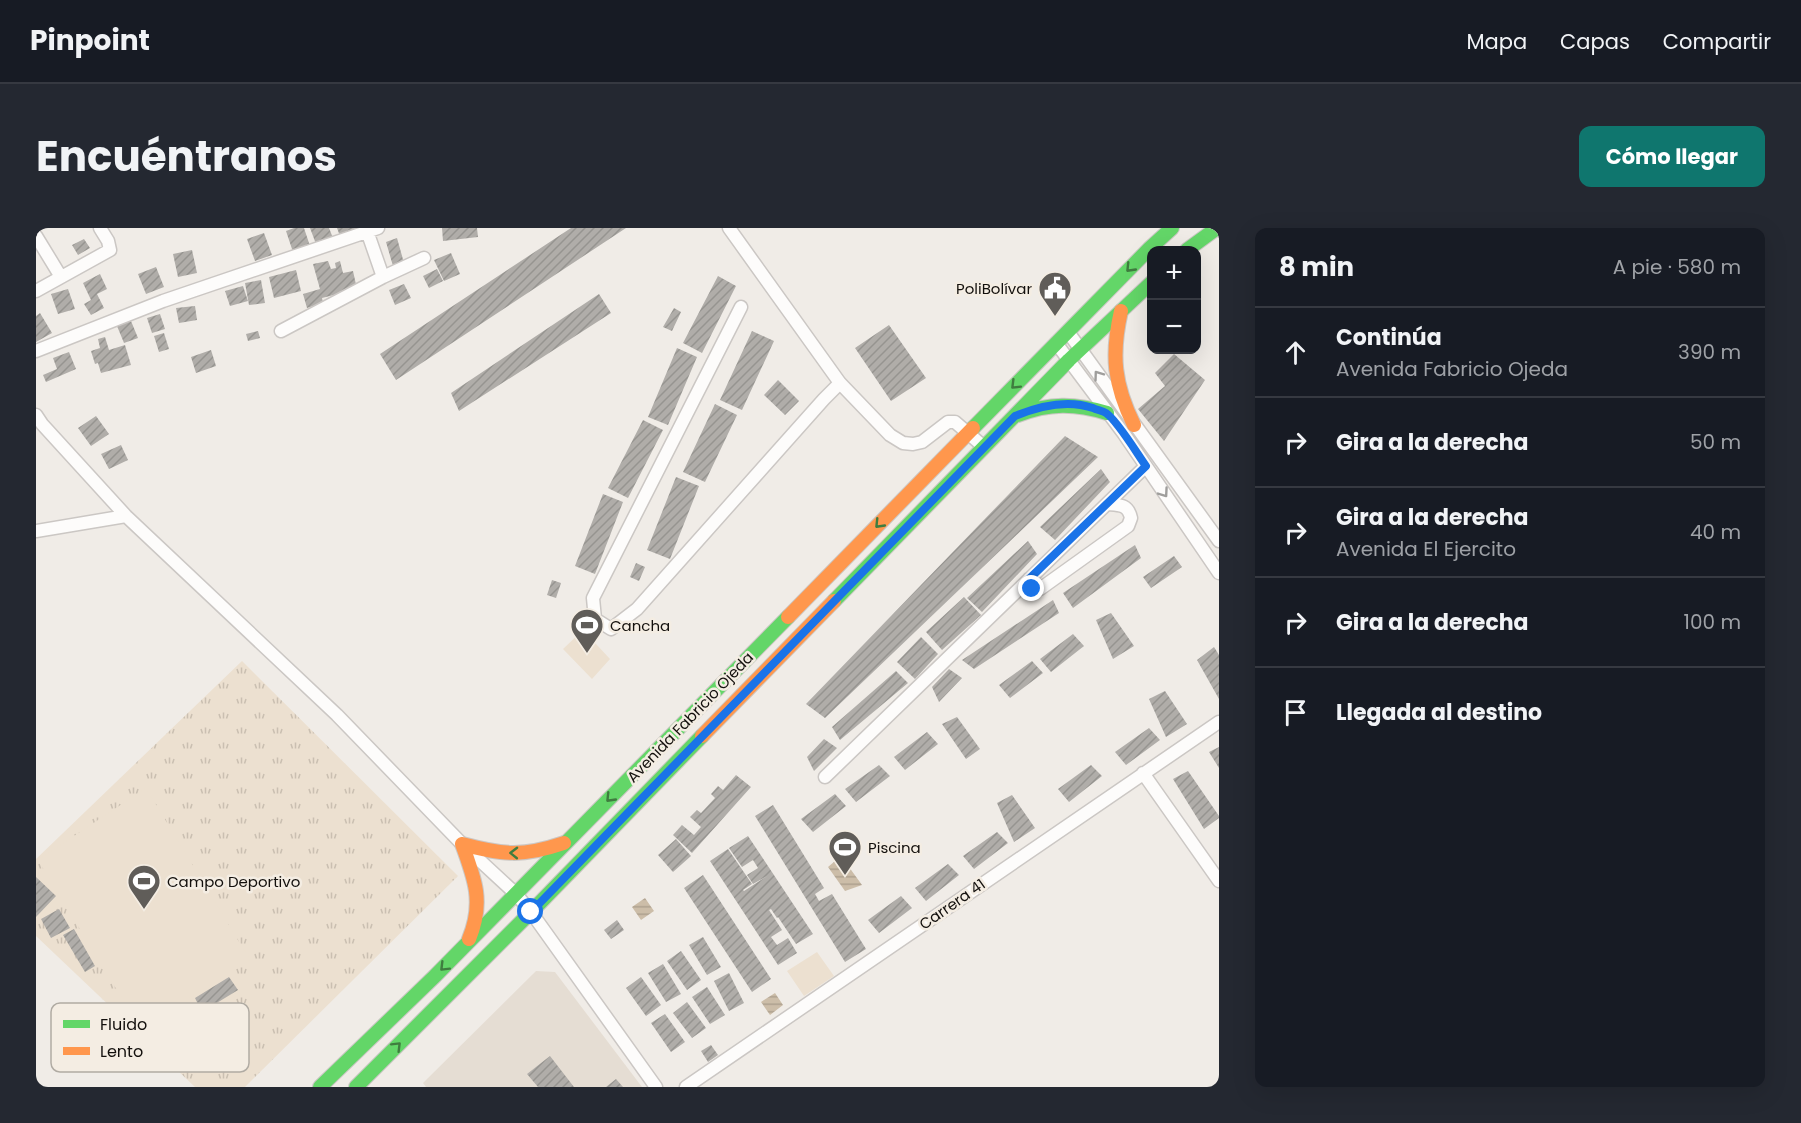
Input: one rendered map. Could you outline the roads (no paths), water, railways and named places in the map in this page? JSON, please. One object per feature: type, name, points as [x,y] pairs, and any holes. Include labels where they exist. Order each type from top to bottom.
[{"type":"street","points":[[36,291],[110,249],[100,228]]},
{"type":"street","points":[[729,228],[840,383],[890,435],[903,443],[913,444],[922,442],[948,422],[955,422],[984,447]]},
{"type":"street","name":"Avenida Fabricio Ojeda","points":[[320,1087],[466,945],[1056,343],[1172,228]]},
{"type":"street","points":[[1192,246],[1216,228]]},
{"type":"street","points":[[36,351],[163,301],[370,229],[384,277]]},
{"type":"street","points":[[36,236],[61,277]]},
{"type":"street","points":[[281,331],[424,258]]},
{"type":"street","name":"Avenida Fabricio Ojeda","points":[[356,1087],[531,912],[1069,360],[1147,287]]},
{"type":"street","points":[[741,307],[593,598],[595,619],[611,629],[637,609],[840,383]]},
{"type":"street","points":[[1090,309],[1086,320],[1088,326],[1092,329],[1102,328]]},
{"type":"street","points":[[1121,311],[1116,330],[1114,369],[1118,389],[1134,425]]},
{"type":"street","points":[[1068,332],[1219,541]]},
{"type":"street","points":[[1056,343],[1146,466],[1219,573]]},
{"type":"street","points":[[1015,416],[1042,406],[1070,404],[1107,413]]},
{"type":"street","points":[[38,421],[126,516],[337,715],[462,844],[516,894],[656,1087]]},
{"type":"street","points":[[825,777],[1146,466]]},
{"type":"street","points":[[1029,579],[1032,589],[1040,589],[1128,526],[1131,518],[1125,506],[1107,504]]},
{"type":"street","points":[[36,531],[126,516]]},
{"type":"street","name":"Carrera 41","points":[[686,1087],[1219,722]]},
{"type":"street","points":[[1143,773],[1219,881]]},
{"type":"street","points":[[462,844],[483,850],[529,853],[566,843]]},
{"type":"street","points":[[462,844],[476,881],[479,900],[474,929],[466,945]]},
{"type":"place","name":"PoliBolívar","points":[[1055,317]]},
{"type":"place","name":"Cancha","points":[[587,654]]},
{"type":"place","name":"Piscina","points":[[845,876]]},
{"type":"place","name":"Campo Deportivo","points":[[144,910]]}]
